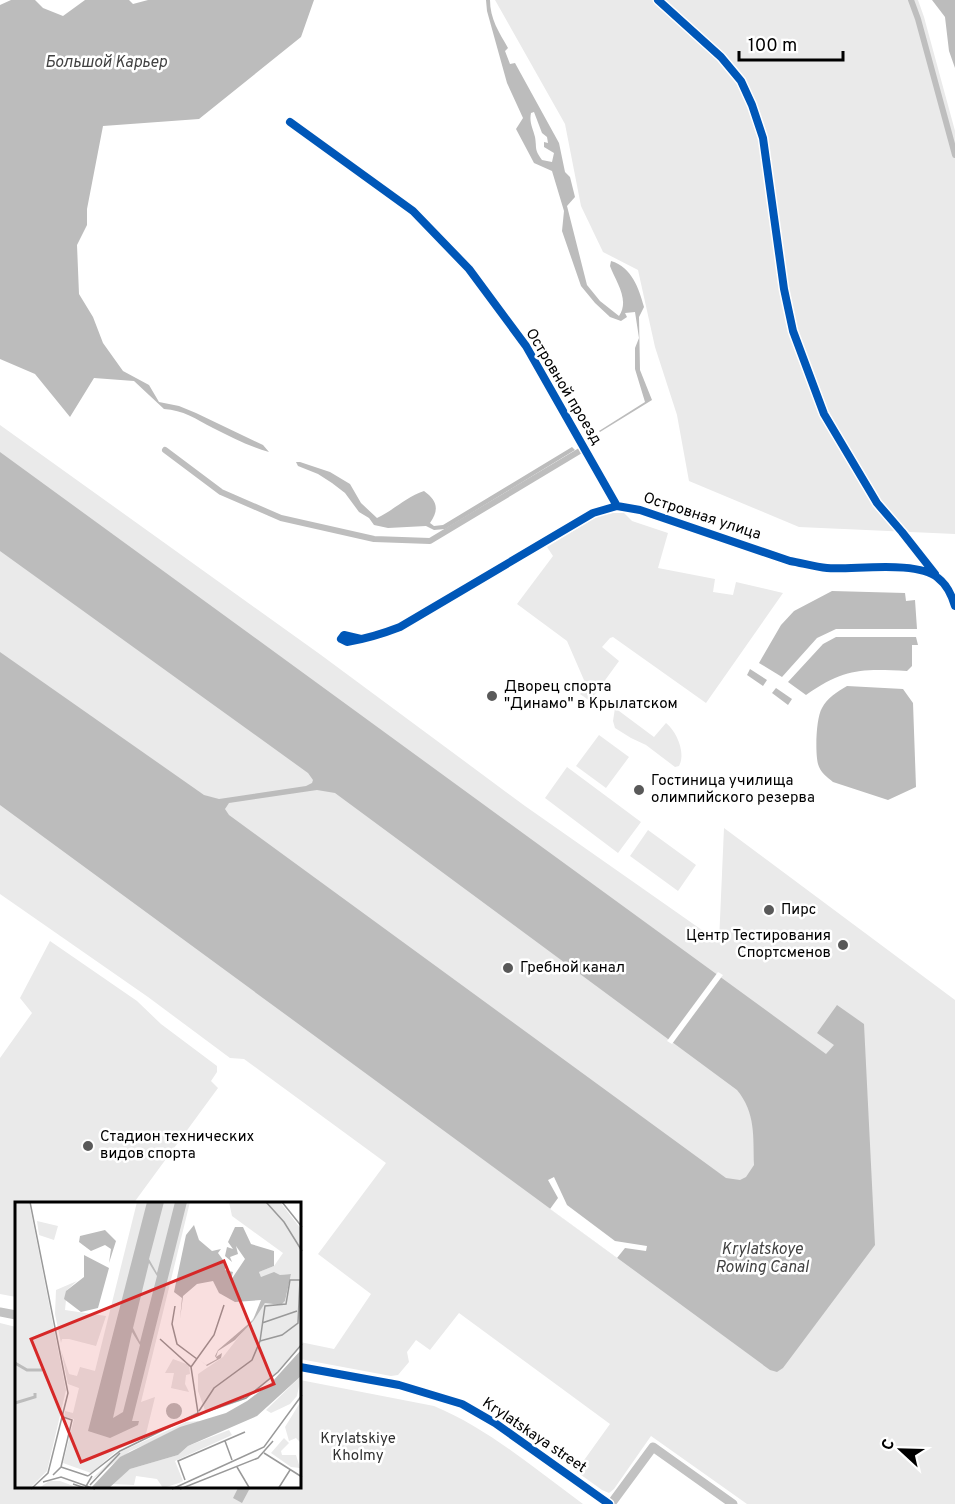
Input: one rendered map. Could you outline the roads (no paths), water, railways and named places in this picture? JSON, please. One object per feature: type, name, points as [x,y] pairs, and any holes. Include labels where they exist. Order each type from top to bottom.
[{"type":"street","points":[[658,0],[721,57],[741,81],[764,138],[784,289],[793,331],[824,414],[877,503],[950,592],[955,604]]},
{"type":"street","points":[[911,0],[955,155]]},
{"type":"street","name":"Островной проезд","points":[[290,122],[413,211],[469,269],[526,346],[617,506]]},
{"type":"street","points":[[165,450],[221,492],[281,518],[374,539],[430,541],[583,449]]},
{"type":"street","points":[[346,642],[375,637],[400,627],[593,513],[617,506]]},
{"type":"street","name":"Островная улица","points":[[617,506],[639,510],[790,561],[828,568],[924,570],[938,577]]},
{"type":"street","points":[[955,592],[955,604]]},
{"type":"street","points":[[0,1312],[15,1315]]},
{"type":"street","name":"Krylatskaya street","points":[[302,1367],[399,1385],[462,1404],[495,1423],[610,1504]]},
{"type":"street","points":[[610,1504],[653,1447],[732,1504]]},
{"type":"water","name":"Большой Карьер","points":[[11,0],[35,0],[43,8],[63,16],[85,0],[129,0],[133,4],[148,0],[314,0],[301,37],[199,119],[103,126],[87,209],[87,225],[77,245],[79,294],[93,317],[103,343],[123,371],[149,385],[159,402],[179,406],[196,413],[263,445],[269,452],[241,442],[183,413],[164,409],[134,381],[94,378],[70,417],[35,374],[0,359],[0,5]]},
{"type":"water","points":[[486,0],[490,0],[493,19],[508,48],[505,51],[510,64],[515,63],[559,143],[565,172],[570,177],[575,197],[567,206],[587,285],[600,301],[619,316],[623,297],[610,266],[611,261],[629,273],[637,286],[644,307],[639,317],[640,370],[652,400],[600,432],[645,402],[635,369],[635,348],[639,338],[635,312],[625,313],[627,317],[621,321],[610,317],[581,286],[562,231],[564,211],[552,171],[534,163],[516,129],[523,118],[507,83]],"holes":[[[534,112],[542,133],[547,137],[548,143],[544,142],[544,147],[554,153],[552,162],[542,160],[536,149],[531,113]]]},
{"type":"water","points":[[932,0],[955,0],[955,68],[949,51],[945,17]]},
{"type":"water","points":[[572,447],[575,450],[445,529],[434,530],[426,526],[388,528],[374,525],[369,518],[359,512],[345,493],[318,474],[298,466],[296,462],[330,472],[350,484],[361,503],[377,518],[424,491],[432,498],[436,506],[430,523],[434,526],[443,525]]},
{"type":"water","name":"Krylatskoye Rowing Canal","points":[[0,452],[826,1054],[834,1045],[817,1033],[837,1005],[864,1024],[875,1245],[783,1368],[777,1372],[770,1370],[0,805],[0,652],[204,795],[219,799],[306,786],[313,780],[308,773],[0,551]],"holes":[[[317,790],[335,793],[737,1090],[748,1107],[753,1135],[754,1165],[746,1177],[740,1180],[726,1178],[229,815],[225,809],[229,803]]]},
{"type":"water","points":[[832,591],[905,593],[906,601],[915,600],[917,629],[836,629],[817,638],[782,677],[759,663],[781,625],[794,611]]},
{"type":"water","points":[[836,637],[916,637],[918,645],[912,645],[912,666],[907,671],[854,672],[832,680],[806,695],[788,682],[823,644]]},
{"type":"water","points":[[750,669],[767,680],[763,686],[747,675]]},
{"type":"water","points":[[847,686],[903,689],[913,703],[916,787],[888,800],[833,782],[820,769],[816,744],[820,713],[829,698]]},
{"type":"water","points":[[776,688],[792,699],[788,705],[772,693]]},
{"type":"water","points":[[238,1489],[249,1489],[242,1503],[233,1498]]},
{"type":"place","name":"Дворец спорта \"Динамо\" в Крылатском","points":[[492,696]]},
{"type":"place","name":"Гостиница училища олимпийского резерва","points":[[639,790]]},
{"type":"place","name":"Пирс","points":[[769,910]]},
{"type":"place","name":"Центр Тестирования Спортсменов","points":[[843,945]]},
{"type":"place","name":"Гребной канал","points":[[508,968]]},
{"type":"place","name":"Стадион технических видов спорта","points":[[88,1146]]},
{"type":"park label","name":"Krylatskiye Kholmy","points":[[358,1448]]}]
